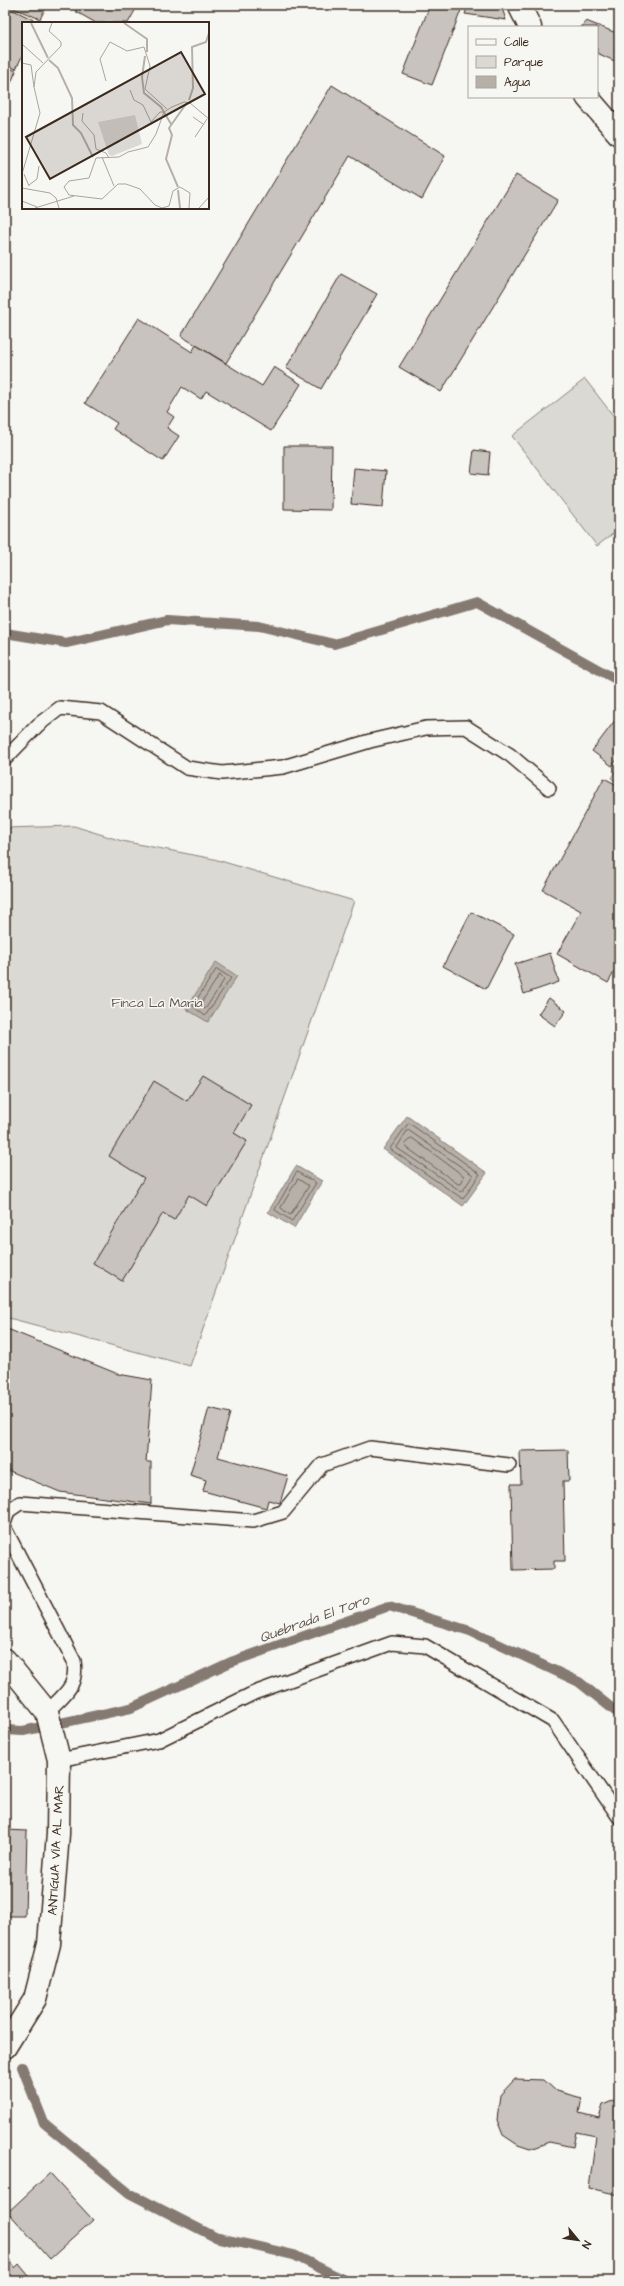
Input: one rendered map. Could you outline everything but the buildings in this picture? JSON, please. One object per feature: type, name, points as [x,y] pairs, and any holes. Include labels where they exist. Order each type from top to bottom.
[{"type":"main road","points":[[519,5],[530,26]]},
{"type":"main road","points":[[588,98],[619,134]]},
{"type":"main road","name":"ANTIGUA VÍA AL MAR","points":[[5,1660],[48,1714],[58,1755],[58,1834],[49,1944],[35,1999],[5,2047]]},
{"type":"lane","points":[[5,760],[38,726],[60,708],[101,712],[187,768],[222,773],[283,767],[370,741],[426,728],[466,727],[510,755],[549,788]]},
{"type":"lane","points":[[5,1521],[8,1511],[20,1503],[253,1521],[283,1512],[322,1465],[370,1448],[509,1465]]},
{"type":"lane","points":[[5,1529],[74,1661],[76,1674],[71,1686],[48,1714]]},
{"type":"lane","points":[[58,1755],[159,1740],[254,1693],[392,1643],[418,1645],[425,1646],[554,1721],[619,1816]]},
{"type":"green space","points":[[585,379],[619,423],[619,529],[597,546],[512,436]]},
{"type":"green space","points":[[619,765],[619,783],[611,778]]},
{"type":"green space","name":"Finca La María","points":[[74,826],[122,841],[214,859],[354,901],[190,1366],[5,1317],[5,828]]},
{"type":"water","points":[[216,962],[237,976],[208,1022],[186,1009]]},
{"type":"water","points":[[407,1116],[487,1173],[463,1206],[383,1149]]},
{"type":"water","points":[[296,1166],[322,1181],[294,1228],[268,1212]]},
{"type":"waterway","points":[[5,633],[66,643],[167,620],[259,626],[334,644],[477,602],[619,681]]},
{"type":"waterway","name":"Quebrada El Toro","points":[[5,1730],[23,1731],[131,1708],[231,1662],[389,1606],[470,1631],[579,1682],[619,1714]]},
{"type":"waterway","points":[[22,2067],[44,2123],[129,2193],[215,2237],[294,2255],[346,2281]]}]
